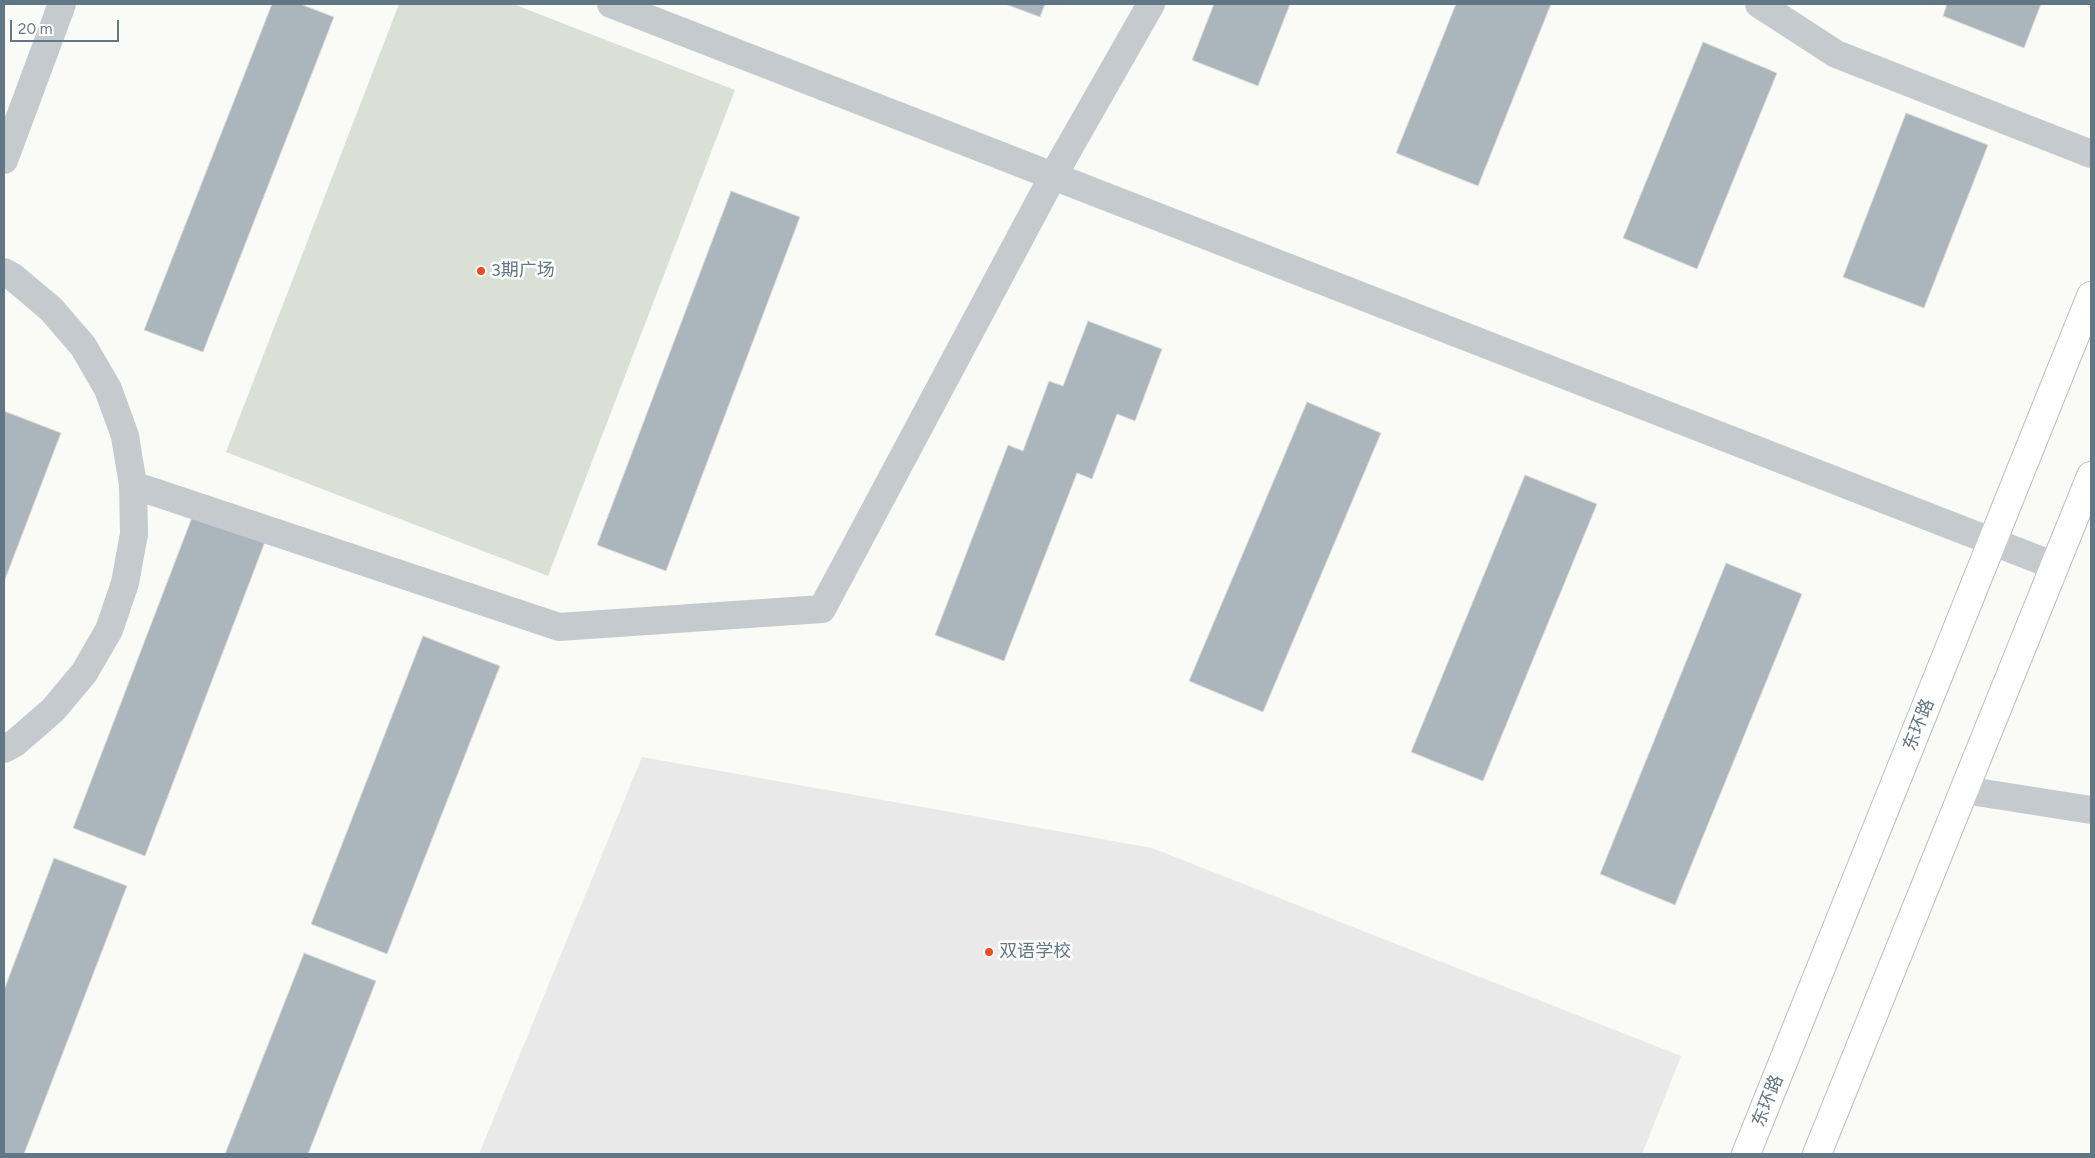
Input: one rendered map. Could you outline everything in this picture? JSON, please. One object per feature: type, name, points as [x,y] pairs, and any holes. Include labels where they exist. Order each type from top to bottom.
[{"type":"main road","name":"东环路","points":[[1746,1154],[2091,296]]},
{"type":"main road","points":[[1817,1154],[2091,476]]},
{"type":"street","points":[[4,160],[62,4]]},
{"type":"street","points":[[611,4],[2055,566]]},
{"type":"street","points":[[133,485],[558,627],[822,609],[1054,176],[1151,4]]},
{"type":"street","points":[[1759,4],[1836,54],[2091,154]]},
{"type":"street","points":[[4,272],[13,277],[51,309],[83,346],[108,389],[124,436],[133,485],[134,534],[125,583],[109,630],[84,672],[53,710],[15,743],[4,749]]},
{"type":"street","points":[[1964,790],[2091,810]]},
{"type":"shaded area","name":"3期广场","points":[[399,4],[513,4],[735,90],[548,576],[226,452]]},
{"type":"shaded area","name":"双语学校","points":[[642,757],[1152,848],[1681,1056],[1642,1154],[479,1154]]},
{"type":"building","points":[[272,4],[300,4],[334,17],[203,352],[144,330]]},
{"type":"building","points":[[1005,4],[1045,4],[1040,17]]},
{"type":"building","points":[[1214,4],[1290,4],[1258,86],[1192,60]]},
{"type":"building","points":[[1456,4],[1551,4],[1478,186],[1396,153]]},
{"type":"building","points":[[1947,4],[2041,4],[2024,48],[1943,16]]},
{"type":"building","points":[[1703,42],[1777,73],[1697,269],[1623,238]]},
{"type":"building","points":[[1906,113],[1988,145],[1924,308],[1843,277]]},
{"type":"building","points":[[731,191],[800,217],[666,571],[597,545]]},
{"type":"building","points":[[1088,321],[1162,349],[1135,421],[1117,414],[1092,479],[1077,473],[1004,661],[935,635],[1008,445],[1023,451],[1049,381],[1063,386]]},
{"type":"building","points":[[1307,402],[1381,433],[1263,712],[1189,681]]},
{"type":"building","points":[[4,411],[61,433],[4,582]]},
{"type":"building","points":[[1525,475],[1597,504],[1483,781],[1411,752]]},
{"type":"building","points":[[196,507],[268,534],[145,856],[73,828]]},
{"type":"building","points":[[1726,563],[1802,594],[1675,905],[1600,874]]},
{"type":"building","points":[[423,636],[500,666],[387,954],[311,924]]},
{"type":"building","points":[[54,858],[127,886],[24,1154],[4,1154],[4,990]]},
{"type":"building","points":[[304,953],[376,981],[308,1154],[225,1154]]},
{"type":"place","name":"3期广场","points":[[481,271]]},
{"type":"place","name":"双语学校","points":[[989,952]]}]
